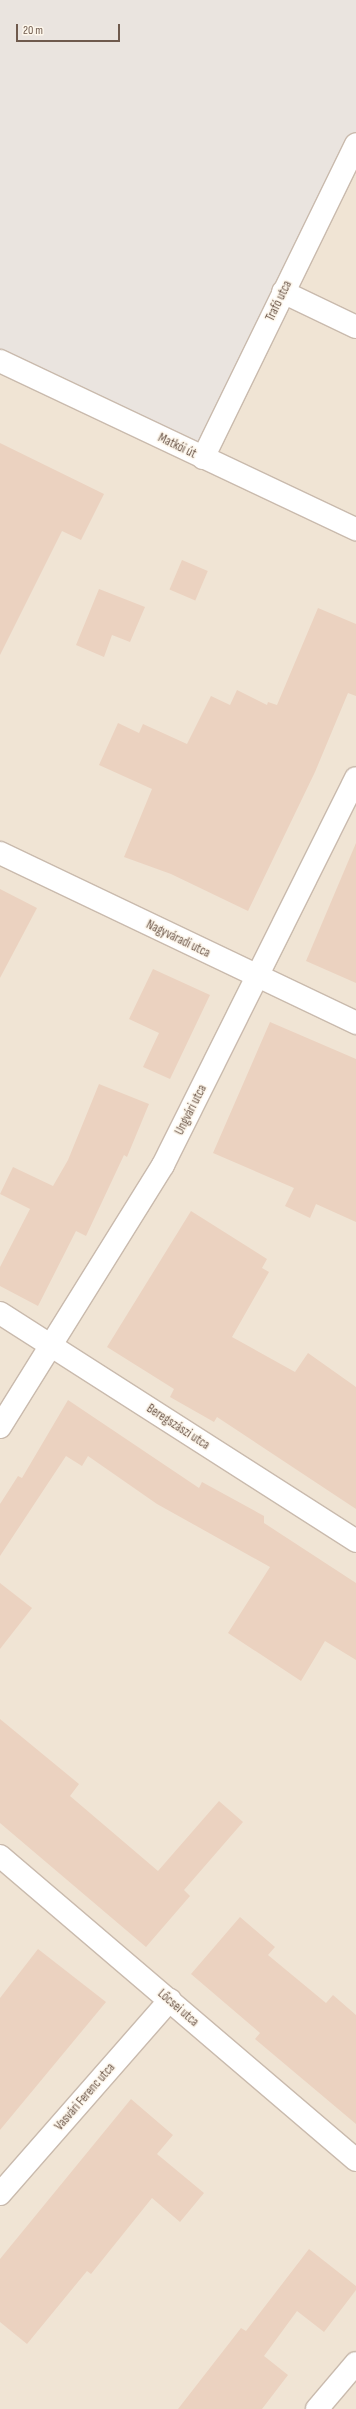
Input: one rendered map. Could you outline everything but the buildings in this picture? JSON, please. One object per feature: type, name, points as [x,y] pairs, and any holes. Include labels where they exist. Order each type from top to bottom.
[{"type":"street","name":"Trafó utca","points":[[203,458],[356,144]]},
{"type":"street","points":[[283,292],[356,327]]},
{"type":"street","name":"Matkói út","points":[[0,360],[203,458],[356,529]]},
{"type":"street","name":"Ungvári utca","points":[[0,1427],[52,1347],[163,1165],[356,778]]},
{"type":"street","name":"Nagyváradi utca","points":[[0,853],[356,1023]]},
{"type":"street","name":"Beregszászi utca","points":[[0,1313],[356,1541]]},
{"type":"street","name":"Lőcsei utca","points":[[0,1856],[356,2160]]},
{"type":"street","name":"Vasvári Ferenc utca","points":[[0,2194],[170,2000]]},
{"type":"street","points":[[317,2409],[356,2364]]},
{"type":"shaded area","points":[[0,0],[356,0],[356,144],[203,458],[0,366]]},
{"type":"shaded area","points":[[0,144],[356,144],[356,2409],[0,2409]]}]
